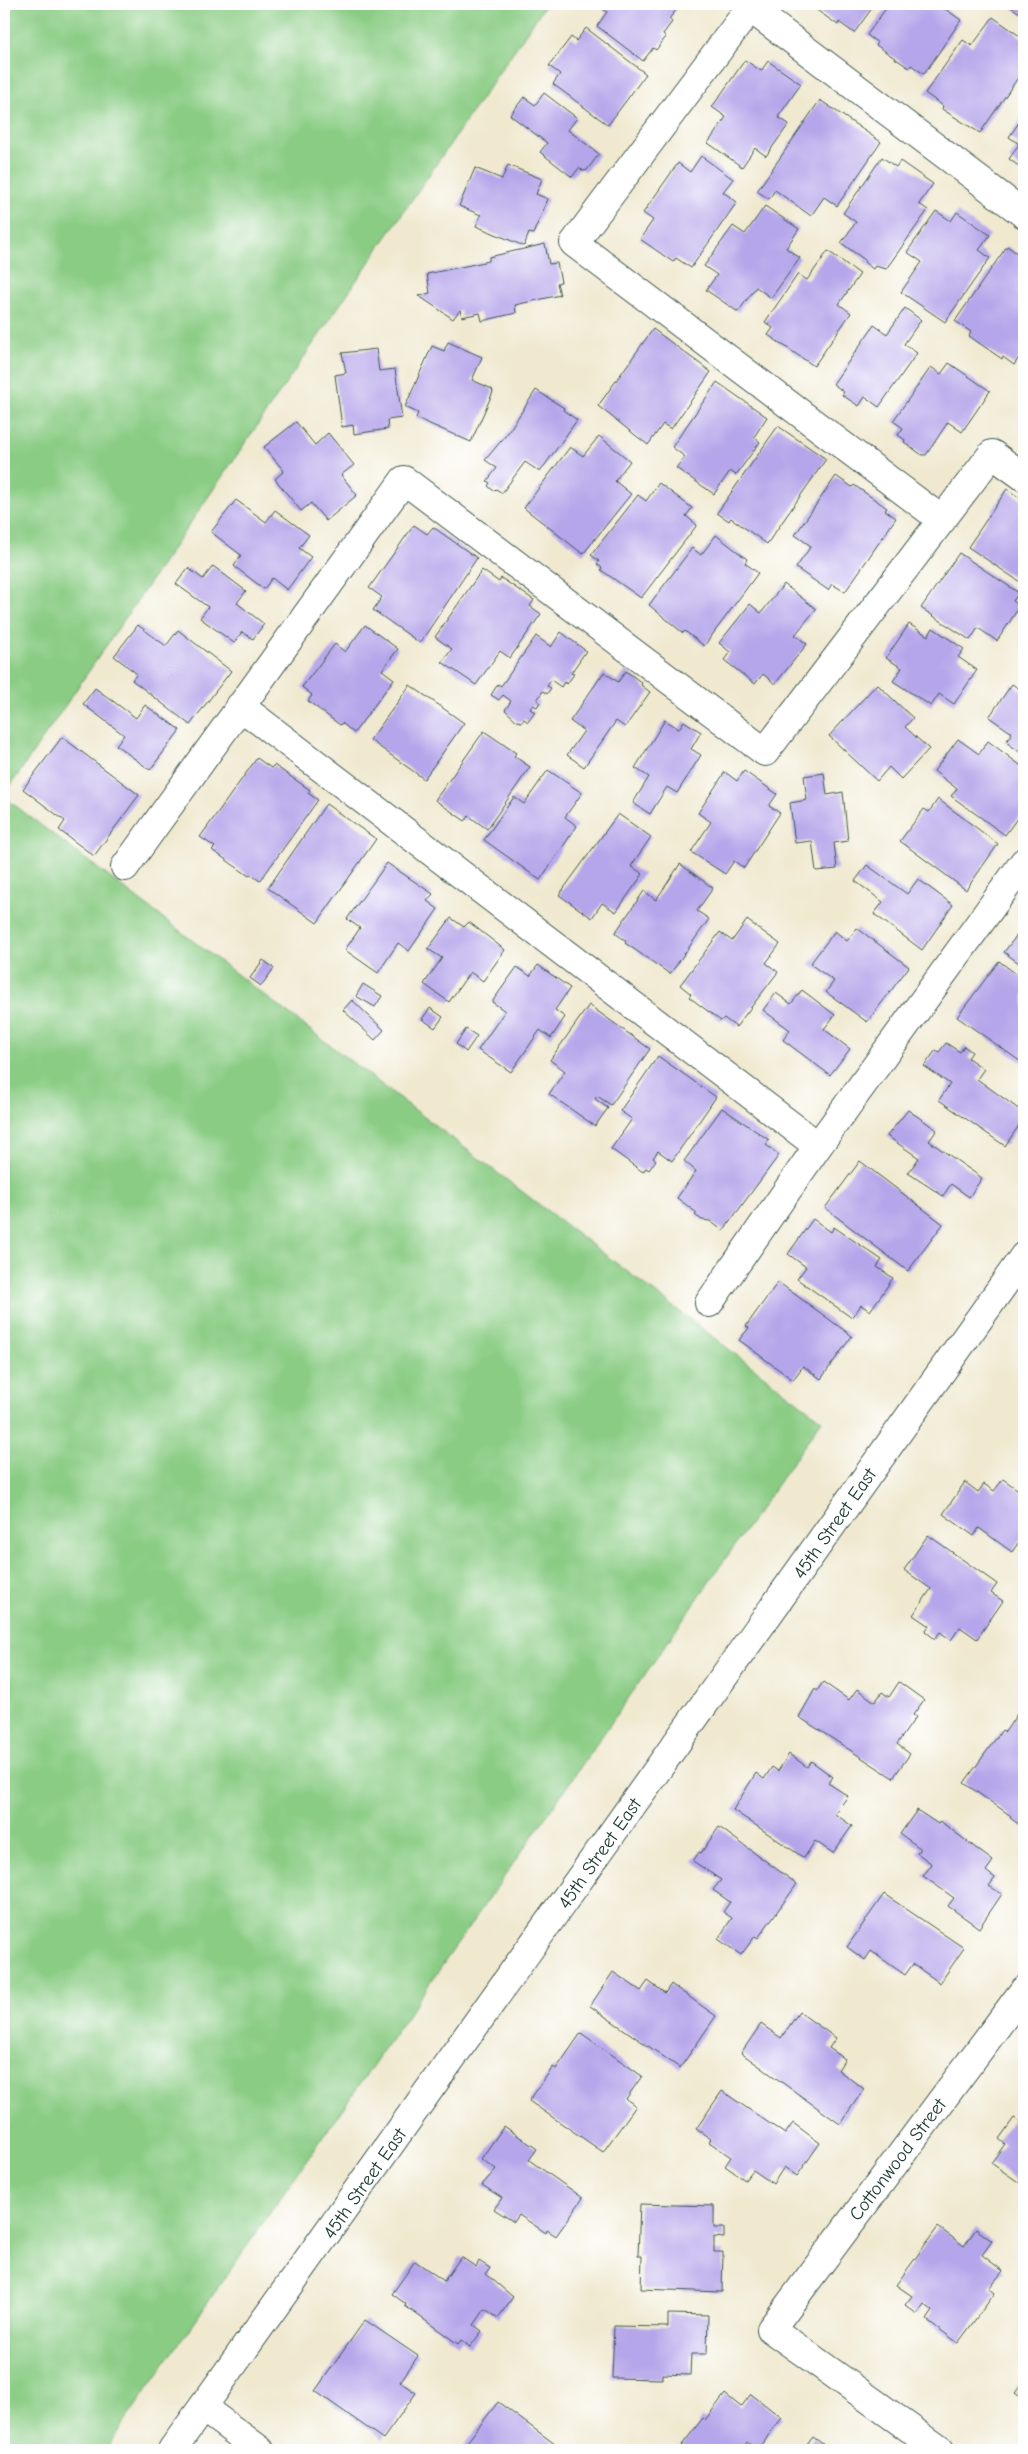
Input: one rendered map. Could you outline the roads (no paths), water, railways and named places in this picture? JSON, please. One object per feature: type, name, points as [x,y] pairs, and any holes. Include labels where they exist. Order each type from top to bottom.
[{"type":"street","points":[[942,520],[574,243],[751,6],[1024,214]]},
{"type":"street","points":[[125,867],[404,480],[765,752],[992,454],[1024,477]]},
{"type":"street","points":[[240,706],[818,1146]]},
{"type":"street","points":[[709,1303],[818,1146],[1024,862]]},
{"type":"street","name":"45th Street East","points":[[172,2450],[1024,1256]]},
{"type":"street","name":"Cottonwood Street","points":[[940,2450],[770,2329],[1022,1998]]},
{"type":"street","points":[[203,2408],[260,2450]]}]
